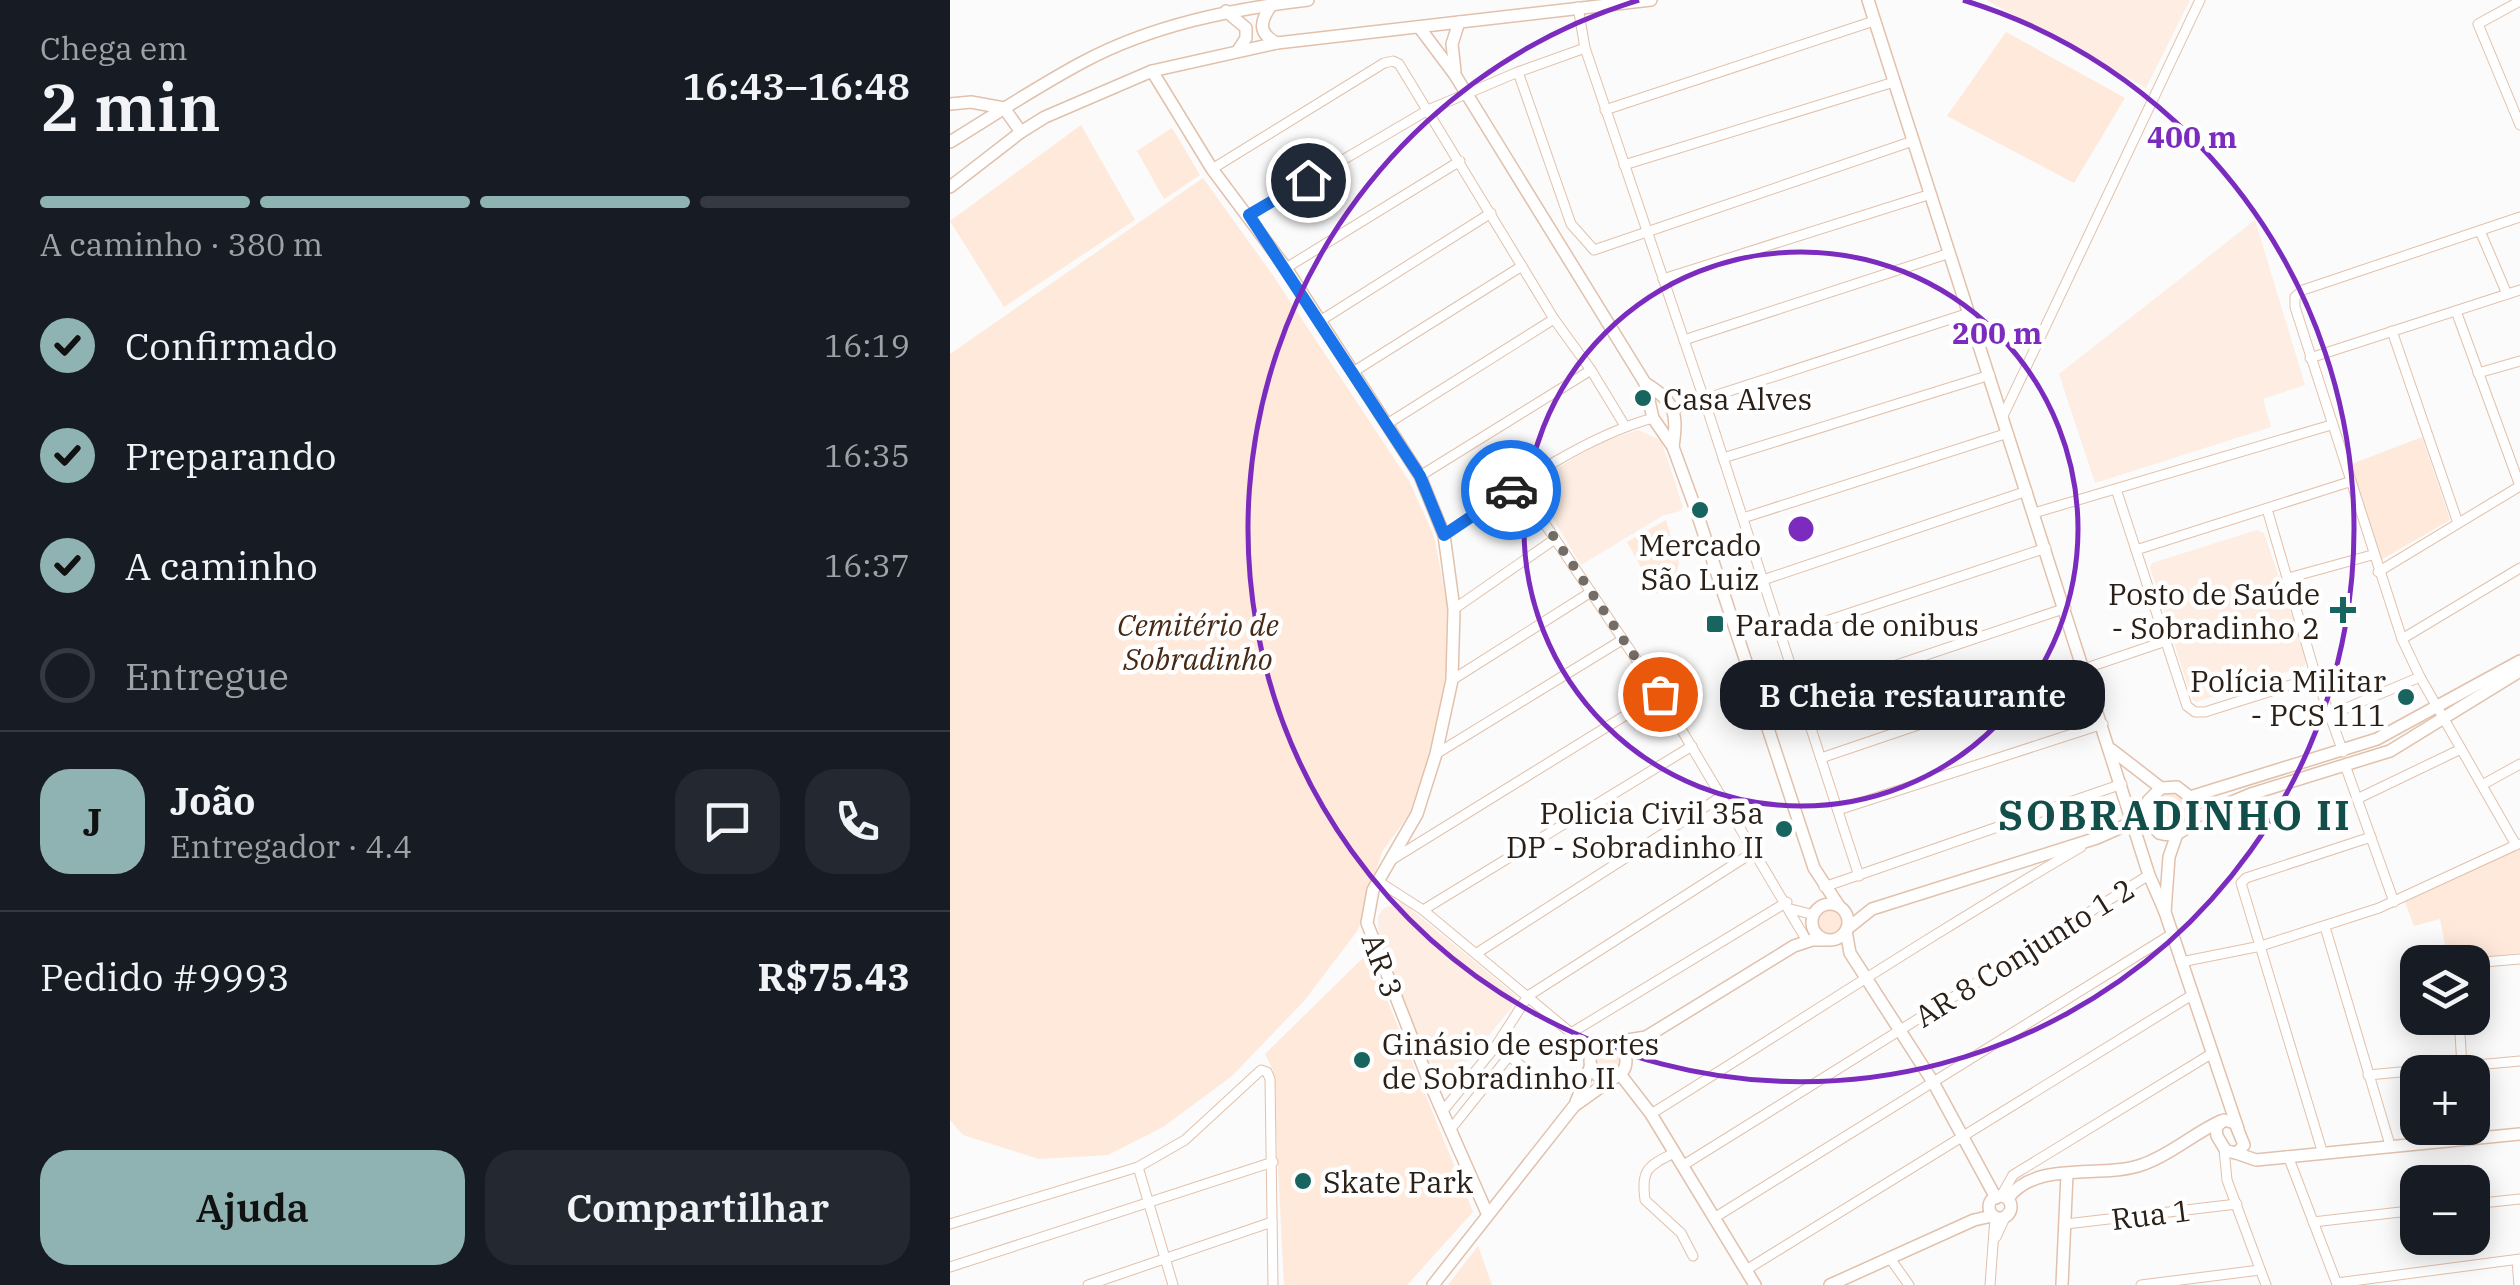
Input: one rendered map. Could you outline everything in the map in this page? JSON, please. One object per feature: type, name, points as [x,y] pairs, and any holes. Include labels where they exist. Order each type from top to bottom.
[{"type":"street","points":[[950,142],[1086,60],[1132,40],[1226,12],[1308,0]]},
{"type":"street","points":[[1584,7],[1602,0]]},
{"type":"street","points":[[950,187],[1021,132],[1152,72],[1277,43],[1651,0]]},
{"type":"street","points":[[1868,0],[2150,875],[2241,1135],[2242,1148],[2231,1152]]},
{"type":"street","points":[[2003,416],[2200,0]]},
{"type":"street","points":[[2520,1],[2478,24],[2520,125]]},
{"type":"street","points":[[1272,4],[1261,28],[1266,38],[1277,43]]},
{"type":"street","points":[[1584,7],[1584,48],[1724,458],[1859,876]]},
{"type":"street","points":[[1226,12],[1246,28],[1246,38],[1239,49]]},
{"type":"street","points":[[1455,75],[1452,44],[1459,22]]},
{"type":"street","points":[[1606,110],[1874,22]]},
{"type":"street","points":[[1419,27],[1455,75],[1645,382],[1673,409],[1673,447]]},
{"type":"street","points":[[1249,215],[1464,92],[1584,48]]},
{"type":"street","points":[[1212,169],[1384,62],[1399,64],[1554,319],[1625,426]]},
{"type":"street","points":[[1152,72],[1212,169],[1286,268],[1420,476],[1444,535],[1454,609],[1452,680],[1436,754],[1416,814],[1378,881],[1423,910],[1571,1033],[1596,1049]]},
{"type":"street","points":[[1518,72],[1571,224],[1594,250],[1913,141]]},
{"type":"street","points":[[1624,165],[1894,82]]},
{"type":"street","points":[[950,104],[970,102],[1004,108],[1021,132]]},
{"type":"street","points":[[1286,268],[1460,161]]},
{"type":"street","points":[[1664,280],[1930,194]]},
{"type":"street","points":[[1320,320],[1490,213]]},
{"type":"street","points":[[2181,962],[2261,946],[2325,927],[2394,902],[2518,844],[2461,750],[2402,638],[2372,555],[2295,307],[2296,297],[2303,290],[2520,217]]},
{"type":"street","points":[[2480,230],[2507,294]]},
{"type":"street","points":[[1684,340],[1950,253]]},
{"type":"street","points":[[1354,372],[1522,266]]},
{"type":"street","points":[[2310,358],[2520,290]]},
{"type":"street","points":[[2378,572],[2520,486],[2456,310]]},
{"type":"street","points":[[1444,535],[1518,484],[1625,426],[1969,312]]},
{"type":"street","points":[[1387,424],[1554,319]]},
{"type":"street","points":[[2392,331],[2458,523]]},
{"type":"street","points":[[2478,373],[2520,361]]},
{"type":"street","points":[[1420,476],[1591,370]]},
{"type":"street","points":[[1724,458],[1990,375]]},
{"type":"street","points":[[1645,382],[1655,418],[1673,447],[1814,868],[1847,914],[1849,950],[1933,1082],[1998,1206]]},
{"type":"street","points":[[1655,418],[1673,409]]},
{"type":"street","points":[[2034,513],[2331,425]]},
{"type":"street","points":[[1743,518],[2008,433]]},
{"type":"street","points":[[2136,550],[2350,482]]},
{"type":"street","points":[[1518,484],[1660,694],[1804,936]]},
{"type":"street","points":[[2116,488],[2188,706],[2195,712],[2205,712],[2316,677]]},
{"type":"street","points":[[1763,580],[2027,491]]},
{"type":"street","points":[[2267,509],[2316,677],[2394,902]]},
{"type":"street","points":[[1454,609],[1555,539]]},
{"type":"street","points":[[1781,636],[2046,548]]},
{"type":"street","points":[[2288,578],[2372,555]]},
{"type":"street","points":[[2402,638],[2520,568]]},
{"type":"street","points":[[1452,680],[1591,592]]},
{"type":"street","points":[[1801,697],[2066,608]]},
{"type":"street","points":[[1436,754],[1622,640]]},
{"type":"street","points":[[1821,758],[2166,640]]},
{"type":"street","points":[[2441,712],[2520,661]]},
{"type":"street","points":[[2193,818],[2344,759],[2377,739],[2441,712],[2520,671]]},
{"type":"street","points":[[2330,716],[2420,677]]},
{"type":"street","points":[[1393,859],[1660,694]]},
{"type":"street","points":[[1838,810],[2103,724]]},
{"type":"street","points":[[1423,910],[1692,746]]},
{"type":"street","points":[[2112,750],[2161,788],[2177,788],[2190,797],[2193,818],[2177,834],[2165,835],[2133,822]]},
{"type":"street","points":[[2357,799],[2461,750]]},
{"type":"street","points":[[2190,797],[2344,759]]},
{"type":"street","points":[[2482,785],[2520,764]]},
{"type":"street","points":[[1824,887],[2122,784]]},
{"type":"street","points":[[1650,1114],[1868,980],[1954,921],[2097,838],[2133,822],[2161,788]]},
{"type":"street","points":[[1477,953],[1722,796]]},
{"type":"street","points":[[2146,807],[2147,819],[2154,829]]},
{"type":"street","points":[[2165,912],[2169,857],[2177,834]]},
{"type":"street","points":[[2324,1154],[2241,883],[2246,878],[2371,837]]},
{"type":"street","points":[[1596,1049],[1646,1036],[1794,946],[1836,939],[1872,910],[2097,838]]},
{"type":"street","points":[[1442,1112],[1520,1014],[1528,996],[1755,852]]},
{"type":"street","points":[[2150,875],[2169,857]]},
{"type":"street","points":[[1814,868],[1817,934],[1849,950]]},
{"type":"street","name":"AR 8 Conjunto 1 2","points":[[1682,1166],[2150,875]]},
{"type":"street","name":"AR 3","points":[[1378,881],[1366,923],[1487,1213]]},
{"type":"street","points":[[1794,946],[1828,904],[1872,910]]},
{"type":"street","points":[[1789,906],[1814,917]]},
{"type":"street","points":[[1571,1033],[1789,906]]},
{"type":"street","points":[[2325,927],[2390,1145]]},
{"type":"street","points":[[1714,1218],[2172,934]]},
{"type":"street","points":[[2490,962],[2520,959]]},
{"type":"street","points":[[1746,1270],[2192,996]]},
{"type":"street","points":[[1432,1285],[1574,1106],[1619,1073],[1646,1036]]},
{"type":"street","points":[[1609,1044],[1621,1049],[1619,1073],[1650,1114],[1755,1285]]},
{"type":"street","points":[[1496,1046],[1537,1078]]},
{"type":"street","points":[[1574,1106],[1596,1049]]},
{"type":"street","points":[[1990,1285],[1998,1206],[2005,1184],[2013,1175],[2211,1054]]},
{"type":"street","points":[[1450,1130],[1509,1056]]},
{"type":"street","points":[[2490,1064],[2520,1061]]},
{"type":"street","points":[[1591,1065],[1596,1074],[1619,1073]]},
{"type":"street","points":[[950,1224],[1138,1167],[1185,1140],[1261,1070],[1268,1072],[1270,1078],[1274,1285]]},
{"type":"street","points":[[2368,1075],[2400,1072]]},
{"type":"street","points":[[2226,1091],[2217,1136],[2231,1152],[2247,1159],[2520,1134]]},
{"type":"street","points":[[1830,1285],[1974,1220],[1998,1206],[2024,1183],[2140,1166],[2223,1120],[2235,1123],[2252,1153],[2266,1159]]},
{"type":"street","points":[[2192,1137],[2217,1136]]},
{"type":"street","points":[[2231,1152],[2228,1180],[2266,1285]]},
{"type":"street","points":[[1674,1153],[1650,1166],[1644,1176],[1645,1200],[1681,1234],[1694,1256]]},
{"type":"street","points":[[2288,1156],[2337,1284],[2518,1260],[2519,1285]]},
{"type":"street","points":[[950,1268],[1272,1162]]},
{"type":"street","points":[[1138,1167],[1173,1285]]},
{"type":"street","points":[[2062,1285],[2067,1174]]},
{"type":"street","points":[[2490,1202],[2520,1199]]},
{"type":"street","name":"Rua 1","points":[[2066,1224],[2237,1204]]},
{"type":"street","points":[[2313,1222],[2400,1212]]},
{"type":"street","points":[[1088,1285],[1272,1222]]},
{"type":"street","points":[[1890,1257],[1909,1285]]},
{"type":"street","points":[[2141,1285],[2260,1270]]},
{"type":"street","points":[[1422,1285],[1443,1271]]},
{"type":"shaded area","points":[[1986,0],[2190,0],[2146,88]]},
{"type":"shaded area","points":[[2255,220],[2305,385],[2263,399],[2271,427],[2095,483],[2059,374]]},
{"type":"shaded area","points":[[1638,430],[1661,440],[1683,507],[1581,565],[1534,487],[1535,481],[1604,441]]},
{"type":"shaded area","points":[[2257,530],[2264,533],[2307,660],[2304,666],[2196,702],[2150,567],[2152,563]]},
{"type":"shaded area","points":[[1402,902],[1516,996],[1517,1001],[1445,1088],[1438,1086],[1379,942],[1378,916],[1384,908]]},
{"type":"green space","points":[[2006,32],[2125,98],[2074,183],[1947,116]]},
{"type":"green space","points":[[1081,125],[1135,220],[1004,307],[950,221]]},
{"type":"green space","points":[[1172,128],[1200,175],[1164,199],[1137,151]]},
{"type":"green space","name":"Cemitério de Sobradinho","points":[[1203,178],[1272,274],[1409,481],[1434,536],[1447,604],[1446,679],[1433,745],[1410,813],[1382,852],[1358,930],[1304,1001],[1232,1076],[1163,1127],[1108,1155],[1039,1159],[963,1135],[950,1120],[950,354]]},
{"type":"green space","points":[[2422,437],[2450,520],[2379,561],[2349,465]]},
{"type":"green space","points":[[1666,520],[1679,563],[1675,581],[1656,594],[1627,542]]},
{"type":"green space","points":[[2174,789],[2189,800],[2188,823],[2166,832],[2151,822],[2150,804],[2156,794]]},
{"type":"green space","points":[[2520,847],[2520,953],[2490,956],[2490,945],[2445,945],[2440,919],[2414,926],[2405,902]]},
{"type":"green space","points":[[1830,908],[1840,912],[1844,922],[1840,932],[1830,936],[1820,932],[1816,922],[1820,912]]},
{"type":"green space","points":[[1368,953],[1473,1212],[1407,1285],[1284,1285],[1273,1070],[1265,1054]]},
{"type":"green space","points":[[1607,1048],[1617,1052],[1621,1062],[1617,1072],[1607,1076],[1597,1072],[1593,1062],[1597,1052]]},
{"type":"green space","points":[[1478,1246],[1492,1285],[1448,1285]]},
{"type":"way so far","points":[[1511,490],[1518,484],[1660,694]]},
{"type":"place","name":"Casa Alves","points":[[1643,398]]},
{"type":"place","name":"Mercado São Luiz","points":[[1700,510]]},
{"type":"place","name":"Posto de Saúde - Sobradinho 2","points":[[2343,610]]},
{"type":"place","name":"Parada de onibus","points":[[1715,624]]},
{"type":"place","name":"B Cheia restaurante","points":[[1660,694]]},
{"type":"place","name":"Polícia Militar - PCS 111","points":[[2406,697]]},
{"type":"place","name":"Policia Civil 35a DP - Sobradinho II","points":[[1784,829]]},
{"type":"place","name":"Ginásio de esportes de Sobradinho II","points":[[1362,1060]]},
{"type":"place","name":"Skate Park","points":[[1303,1181]]},
{"type":"district","name":"SOBRADINHO II","points":[[2175,815]]},
{"type":"route","points":[[1308,180],[1249,215],[1420,476],[1444,535],[1511,490]]}]
